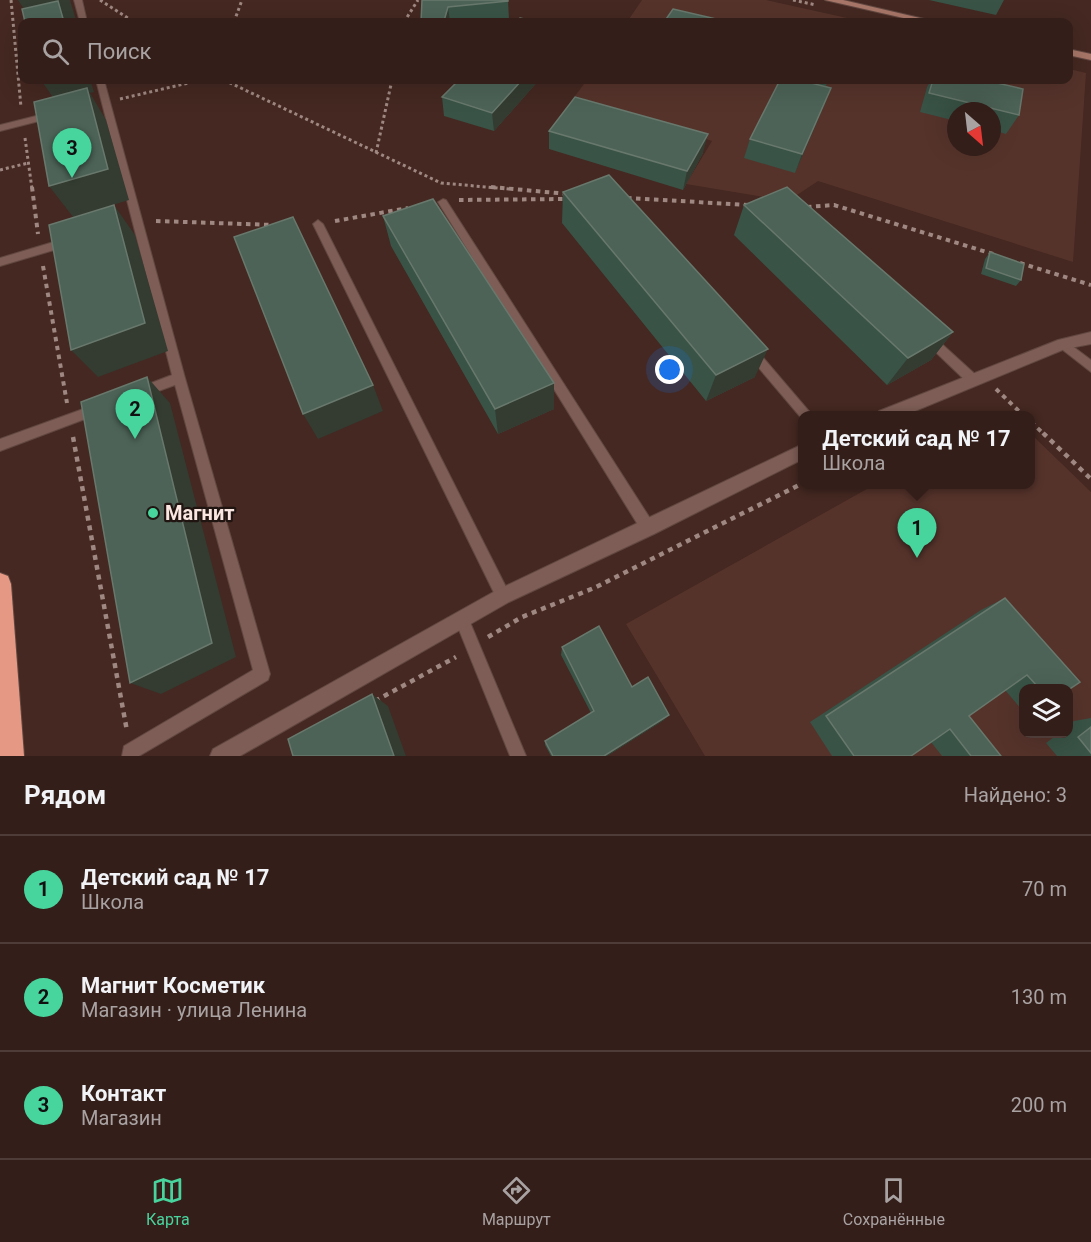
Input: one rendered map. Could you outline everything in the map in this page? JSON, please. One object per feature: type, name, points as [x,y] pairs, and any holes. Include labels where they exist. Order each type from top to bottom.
[{"type":"highway","points":[[0,584],[12,756]]},
{"type":"street","points":[[830,0],[913,18]]},
{"type":"street","points":[[1073,53],[1091,57]]},
{"type":"street","points":[[897,411],[1063,344],[1091,338]]},
{"type":"street","points":[[220,756],[503,596],[648,528],[798,453]]},
{"type":"lane","points":[[78,0],[83,18]]},
{"type":"lane","points":[[100,84],[100,104],[132,222],[179,378],[262,674],[130,754]]},
{"type":"lane","points":[[0,128],[64,112]]},
{"type":"lane","points":[[443,202],[648,528]]},
{"type":"lane","points":[[318,224],[503,596]]},
{"type":"lane","points":[[0,262],[83,237]]},
{"type":"lane","points":[[921,331],[973,380]]},
{"type":"lane","points":[[744,343],[803,411]]},
{"type":"lane","points":[[1063,344],[1091,367]]},
{"type":"lane","points":[[0,445],[179,378]]},
{"type":"lane","points":[[462,620],[518,756]]},
{"type":"path","points":[[11,0],[18,78]]},
{"type":"path","points":[[100,0],[128,18]]},
{"type":"path","points":[[235,18],[242,0]]},
{"type":"path","points":[[407,18],[418,0]]},
{"type":"path","points":[[19,84],[40,250],[130,754]]},
{"type":"path","points":[[100,104],[184,84]]},
{"type":"path","points":[[232,84],[441,183],[572,194]]},
{"type":"path","points":[[376,153],[391,84]]},
{"type":"path","points":[[0,170],[28,163]]},
{"type":"path","points":[[800,207],[834,205],[1002,257]]},
{"type":"path","points":[[1013,260],[1091,285]]},
{"type":"path","points":[[996,389],[1019,411]]},
{"type":"path","points":[[1035,426],[1091,479]]},
{"type":"path","points":[[373,702],[444,665],[522,617],[594,588],[798,486]]},
{"type":"shaded area","points":[[642,0],[766,0],[847,18],[630,18]]},
{"type":"shaded area","points":[[1073,70],[1086,73],[1073,262],[818,181],[788,201],[686,184],[712,141],[575,96],[584,84],[1073,84]]},
{"type":"shaded area","points":[[1035,438],[1091,492],[1091,756],[705,756],[626,624],[867,489],[1035,489]]},
{"type":"building","points":[[422,0],[508,0],[448,7],[445,18],[421,18]]},
{"type":"building","points":[[58,1],[63,18],[24,18],[22,9]]},
{"type":"building","points":[[673,9],[712,18],[667,18]]},
{"type":"building","points":[[455,84],[518,84],[492,113],[442,97]]},
{"type":"building","points":[[778,84],[815,84],[831,88],[802,154],[750,139]]},
{"type":"building","points":[[932,84],[1001,84],[1023,89],[1019,115],[1001,111],[1001,102],[966,102],[929,93]]},
{"type":"building","points":[[87,88],[108,169],[49,186],[34,102]]},
{"type":"building","points":[[575,97],[708,134],[687,171],[549,131]]},
{"type":"building","points":[[609,175],[768,349],[716,375],[563,192]]},
{"type":"building","points":[[787,187],[953,332],[908,358],[744,205]]},
{"type":"building","points":[[433,199],[554,383],[495,409],[383,216]]},
{"type":"building","points":[[114,205],[145,323],[71,350],[49,225]]},
{"type":"building","points":[[293,217],[373,385],[303,414],[234,237]]},
{"type":"building","points":[[990,252],[1024,264],[1021,280],[986,268]]},
{"type":"building","points":[[147,377],[212,643],[130,683],[81,402]]},
{"type":"building","points":[[1005,598],[1080,682],[1073,687],[1073,684],[1035,684],[1027,675],[969,716],[1001,756],[971,756],[950,729],[911,756],[854,756],[826,716]]},
{"type":"building","points":[[599,626],[632,687],[648,677],[669,715],[604,756],[553,756],[545,741],[594,711],[562,647]]},
{"type":"building","points":[[372,694],[394,756],[293,756],[288,739]]},
{"type":"building","points":[[1091,727],[1091,753],[1078,737]]},
{"type":"place","name":"Контакт","points":[[72,178]]},
{"type":"place","name":"Магнит Косметик","points":[[135,439]]},
{"type":"place","name":"Магнит","points":[[153,513]]},
{"type":"place","name":"Детский сад № 17","points":[[917,558]]}]
